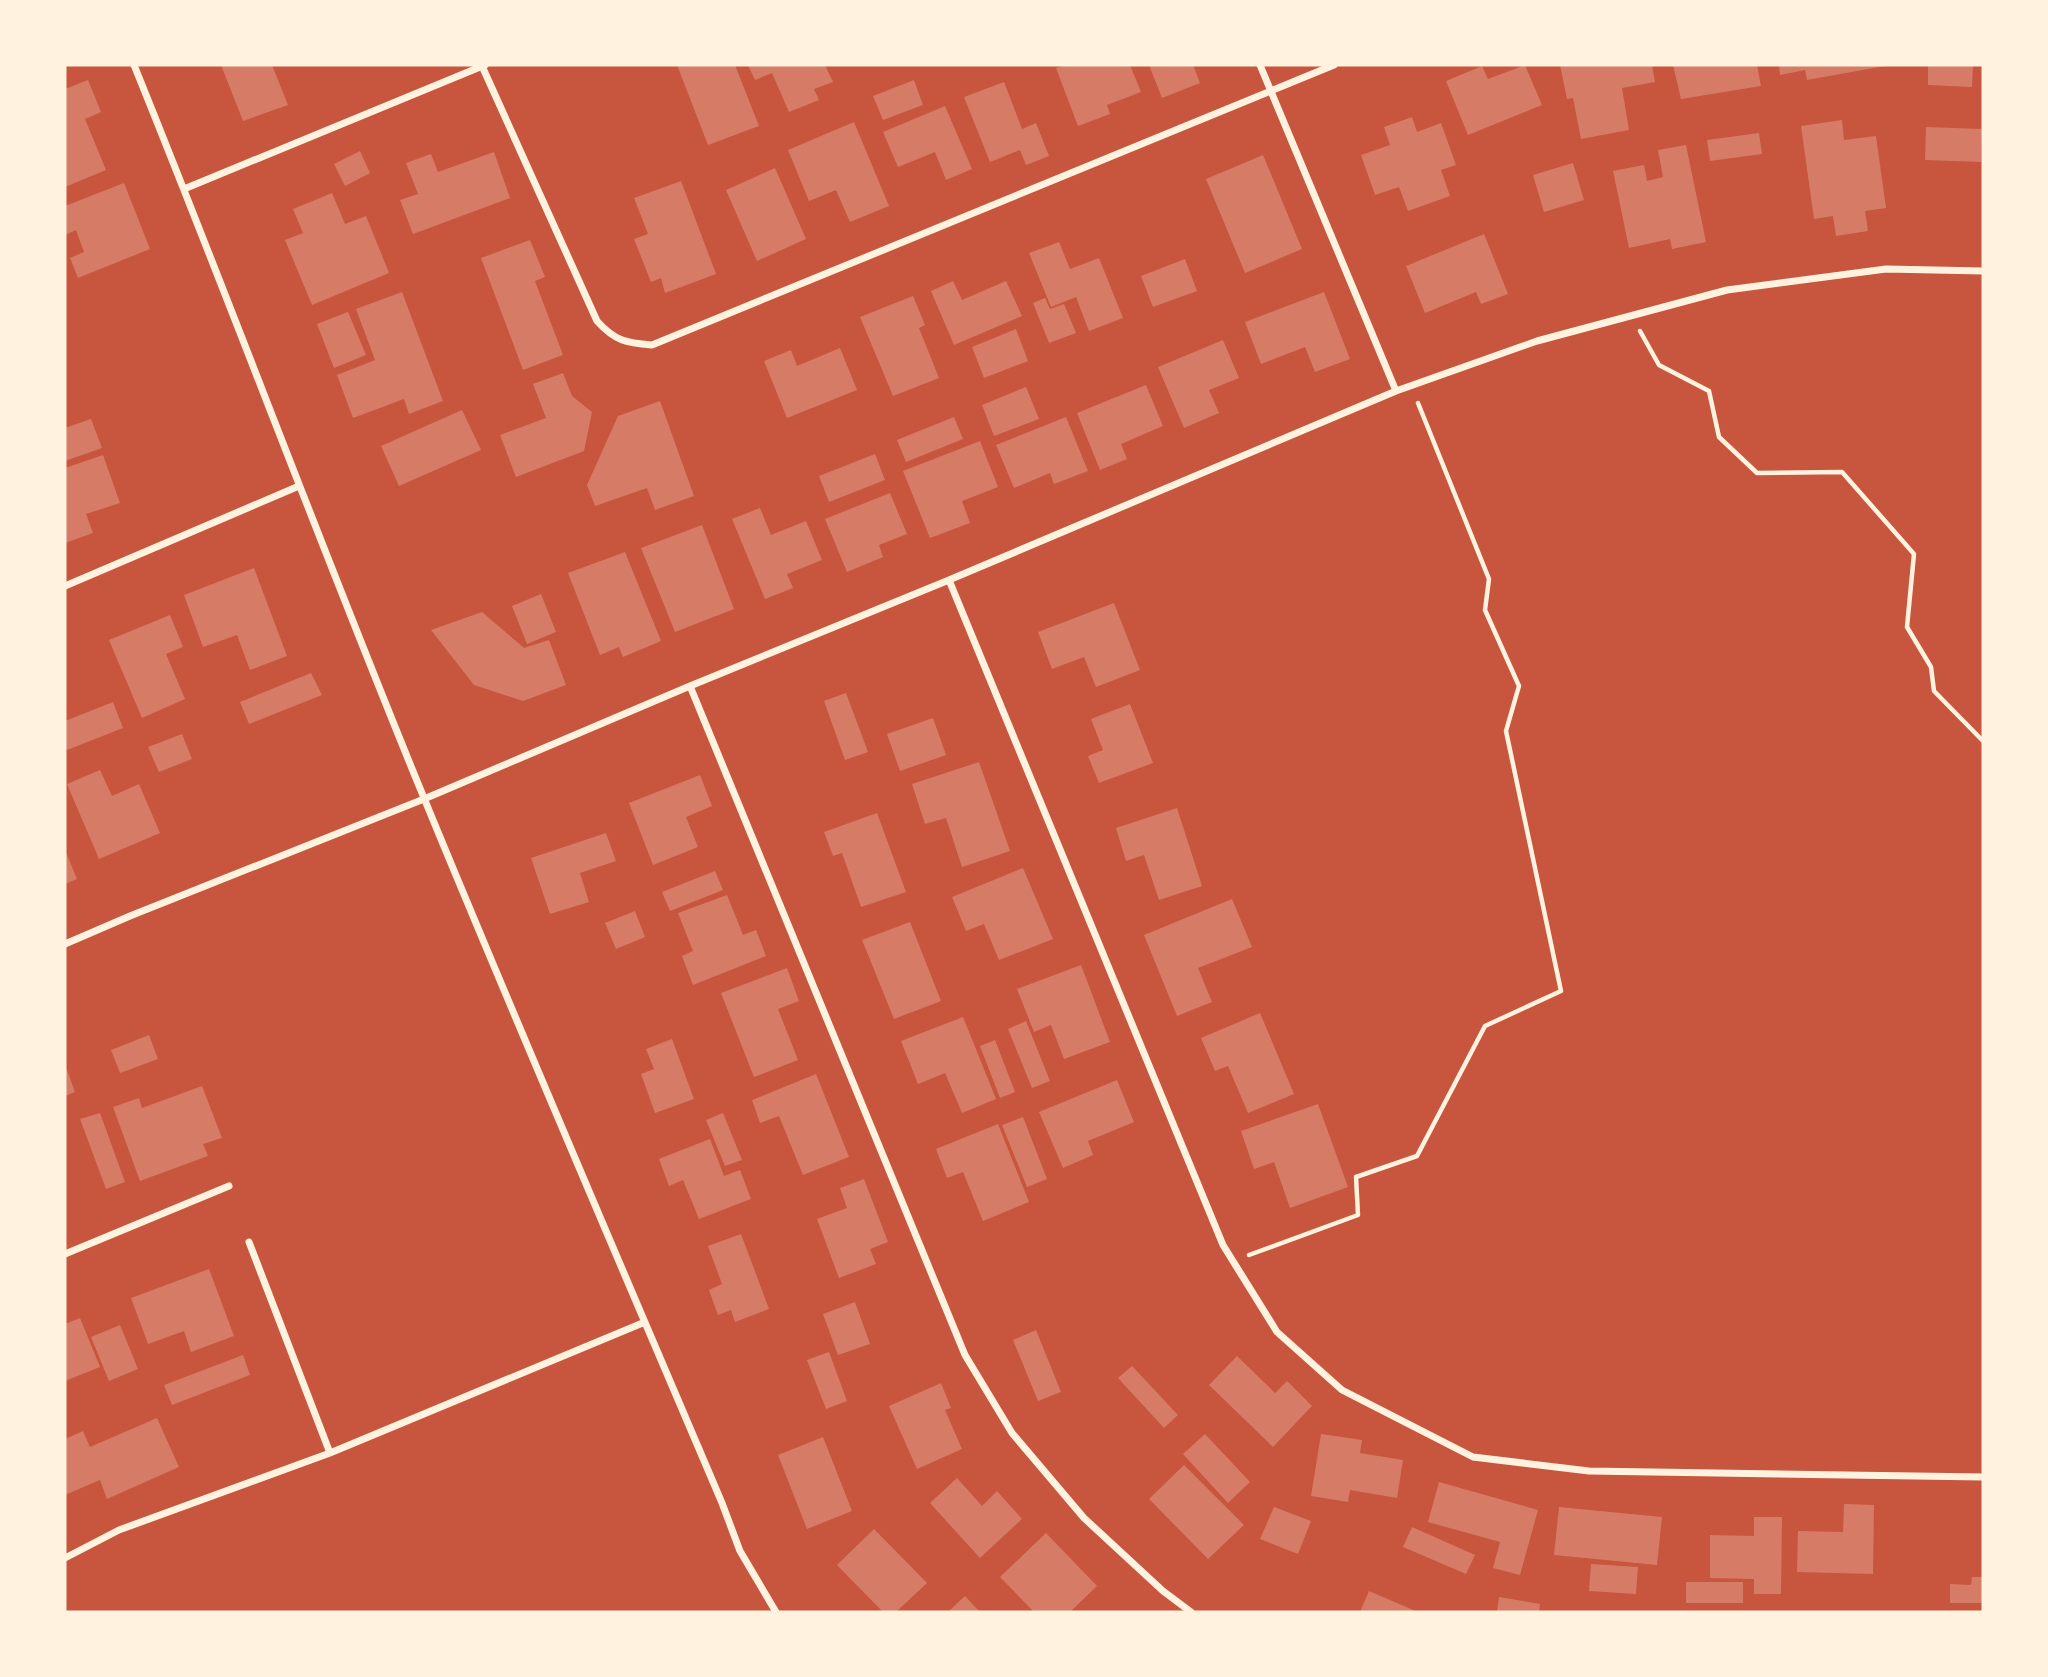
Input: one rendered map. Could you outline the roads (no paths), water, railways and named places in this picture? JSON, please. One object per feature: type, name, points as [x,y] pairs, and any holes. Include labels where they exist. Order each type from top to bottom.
[{"type":"street","points":[[134,65],[424,799],[740,1550],[776,1612]]},
{"type":"street","points":[[184,189],[483,65],[597,321],[610,335],[633,344],[652,345],[1334,65]]},
{"type":"street","points":[[1260,65],[1396,391]]},
{"type":"street","points":[[65,944],[424,799],[1396,391],[1537,341],[1727,290],[1886,269],[1983,271]]},
{"type":"street","points":[[65,586],[299,486]]},
{"type":"street","points":[[950,580],[1223,1245],[1277,1332],[1342,1391],[1473,1457],[1589,1471],[1983,1477]]},
{"type":"street","points":[[690,686],[965,1355],[1012,1433],[1084,1518],[1163,1591],[1191,1612]]},
{"type":"street","points":[[65,1254],[229,1186]]},
{"type":"street","points":[[248,1242],[330,1453]]},
{"type":"street","points":[[65,1558],[119,1530],[330,1453],[645,1322]]}]
